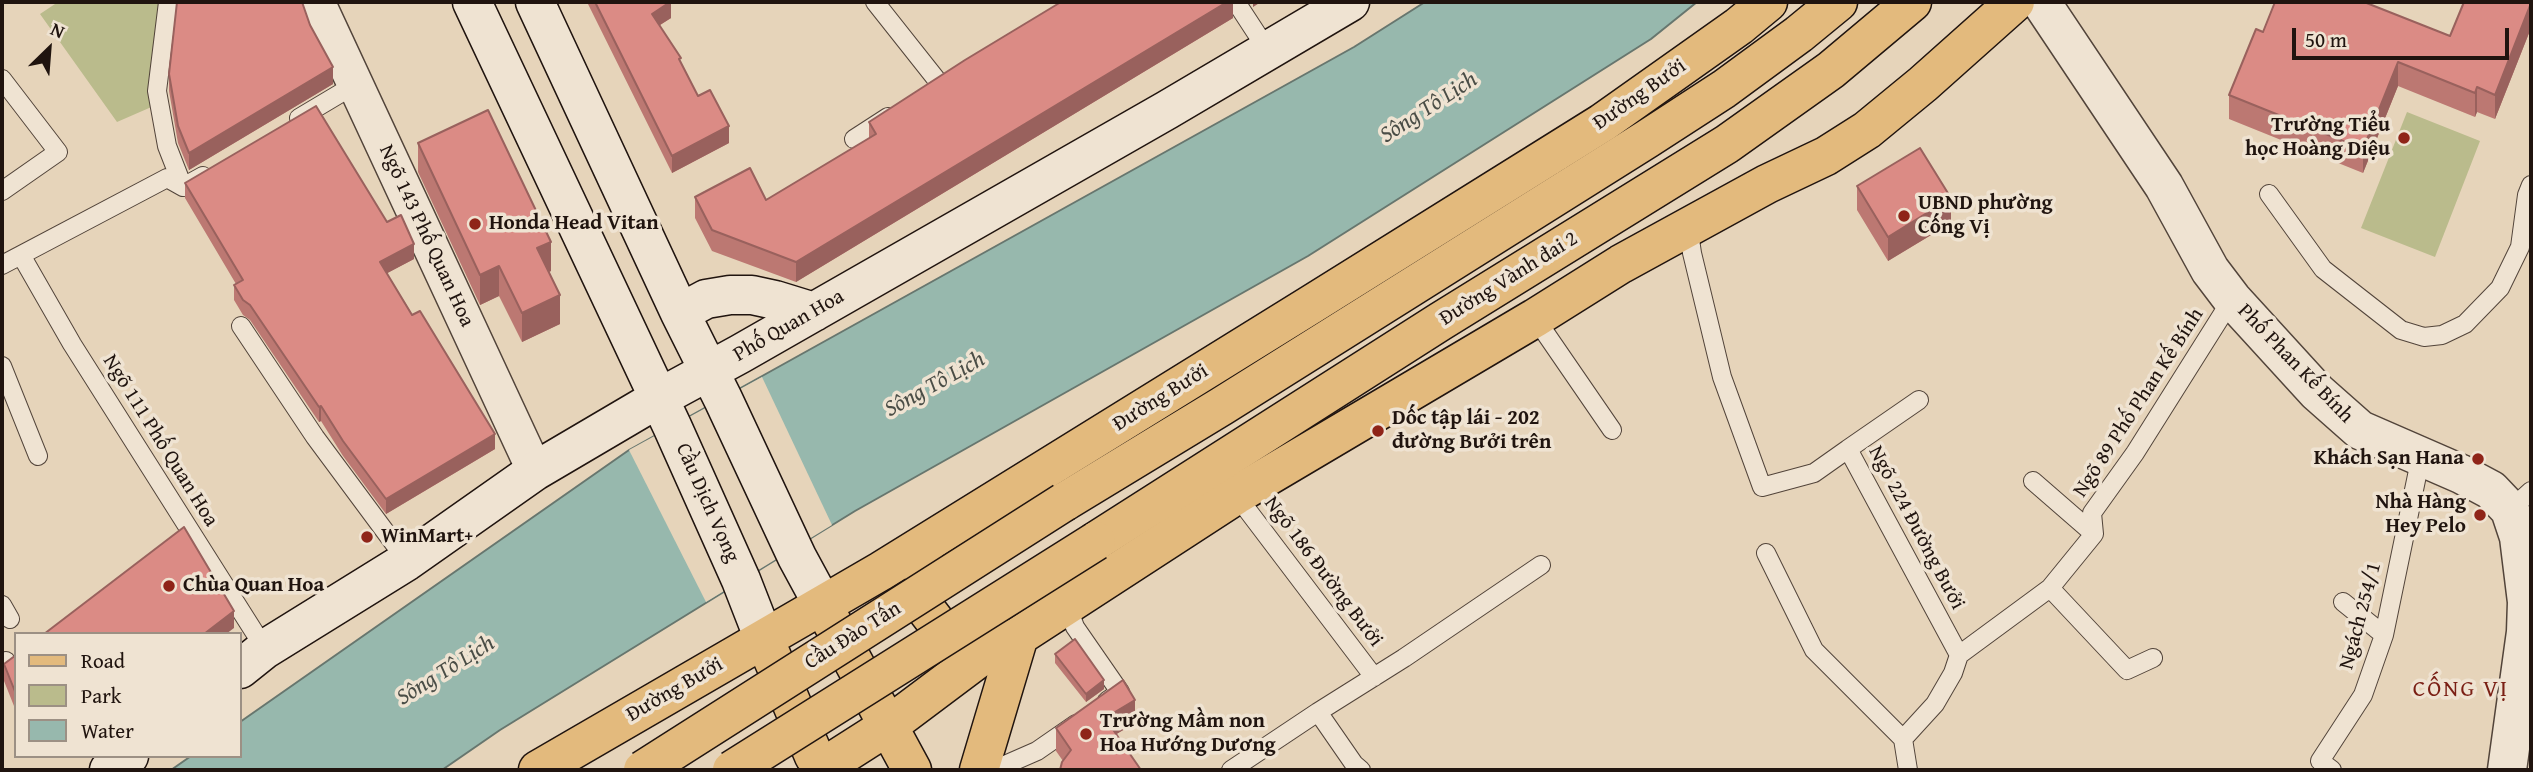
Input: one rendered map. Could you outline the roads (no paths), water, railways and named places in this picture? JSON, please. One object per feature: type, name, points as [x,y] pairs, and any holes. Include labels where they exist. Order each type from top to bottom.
[{"type":"main road","name":"Cầu Dịch Vọng","points":[[472,2],[666,412],[741,580],[764,639]]},
{"type":"main road","name":"Phố Quan Hoa","points":[[252,659],[407,561],[535,471],[666,412],[716,385],[814,312],[1350,2]]},
{"type":"main road","name":"Đường Bưởi","points":[[538,770],[923,545],[1602,123],[1739,26],[1768,2]]},
{"type":"main road","name":"Cầu Đào Tấn","points":[[642,770],[1702,103],[1799,34],[1838,2]]},
{"type":"main road","name":"Đường Vành đai 2","points":[[732,770],[1441,321],[1727,144],[1831,70],[1912,2]]},
{"type":"main road","points":[[764,639],[820,770],[888,726],[1006,642],[1236,495],[1535,318],[1620,264],[1767,184],[1826,156],[1867,130],[2015,2]]},
{"type":"main road","name":"Phố Phan Kế Bính","points":[[2041,2],[2156,174],[2210,270],[2232,299],[2317,392],[2360,430],[2521,500],[2519,537],[2527,602],[2524,646],[2507,770]]},
{"type":"main road","points":[[537,3],[680,313],[793,548],[912,770]]},
{"type":"main road","points":[[680,313],[706,299],[730,295],[752,295],[814,312]]},
{"type":"main road","points":[[923,545],[925,608],[948,638],[1006,642]]},
{"type":"main road","points":[[979,769],[1006,642]]},
{"type":"main road","points":[[109,770],[126,758]]},
{"type":"street","name":"Ngõ 143 Phố Quan Hoa","points":[[317,2],[535,471]]},
{"type":"lane","points":[[168,2],[157,91],[167,146],[183,187]]},
{"type":"lane","points":[[875,2],[940,84]]},
{"type":"lane","points":[[1236,2],[1268,51]]},
{"type":"lane","points":[[2,79],[58,152],[2,191]]},
{"type":"lane","points":[[287,125],[356,84]]},
{"type":"lane","points":[[853,139],[908,105]]},
{"type":"lane","points":[[183,187],[218,167]]},
{"type":"lane","points":[[2,265],[167,178],[183,187]]},
{"type":"lane","points":[[2269,194],[2323,269],[2401,330],[2424,337],[2442,334],[2465,324],[2500,288],[2520,247],[2527,195],[2531,185]]},
{"type":"lane","name":"Ngõ 224 Đường Bưởi","points":[[1688,226],[1722,377],[1762,487],[1814,473],[1848,449],[1959,655]]},
{"type":"lane","name":"Ngõ 111 Phố Quan Hoa","points":[[21,256],[237,632]]},
{"type":"lane","name":"Ngõ 89 Phố Phan Kế Bính","points":[[2094,534],[2092,513],[2135,453],[2232,299]]},
{"type":"lane","points":[[1535,318],[1612,430]]},
{"type":"lane","points":[[242,326],[315,437],[407,561]]},
{"type":"lane","points":[[2,366],[38,456]]},
{"type":"lane","points":[[1848,449],[1919,400]]},
{"type":"lane","name":"Ngách 254/1","points":[[2332,770],[2320,761],[2363,695],[2384,635],[2421,456]]},
{"type":"lane","points":[[1903,738],[1935,704],[1953,673],[1959,655],[2050,588],[2094,534],[2034,481]]},
{"type":"lane","name":"Ngõ 186 Đường Bưởi","points":[[1236,495],[1374,677]]},
{"type":"lane","points":[[1766,553],[1814,650],[1903,738],[1908,770]]},
{"type":"lane","points":[[1231,770],[1541,565]]},
{"type":"lane","points":[[2050,588],[2127,670],[2153,658]]},
{"type":"lane","points":[[2343,602],[2384,635]]},
{"type":"lane","points":[[979,769],[1005,765],[1038,751],[1120,692],[1075,626],[1067,605]]},
{"type":"lane","name":"Ngõ 111 Phố Quan Hoa","points":[[242,642],[252,659]]},
{"type":"lane","points":[[1318,712],[1353,764],[1361,770]]},
{"type":"water","name":"Sông Tô Lịch","points":[[1425,2],[1697,2],[1651,39],[1308,256],[855,511],[500,730],[442,770],[171,770],[188,758],[242,758],[242,721],[629,450],[1354,47]]},
{"type":"place","name":"Trường Tiểu học Hoàng Diệu","points":[[2404,138]]},
{"type":"place","name":"UBND phường Cống Vị","points":[[1904,216]]},
{"type":"place","name":"Honda Head Vitan","points":[[475,224]]},
{"type":"place","name":"Dốc tập lái - 202 đường Bưởi trên","points":[[1378,431]]},
{"type":"place","name":"Khách Sạn Hana","points":[[2478,459]]},
{"type":"place","name":"Nhà Hàng Hey Pelo","points":[[2480,515]]},
{"type":"place","name":"WinMart+","points":[[367,537]]},
{"type":"place","name":"Chùa Quan Hoa","points":[[169,586]]},
{"type":"place","name":"Trường Mầm non Hoa Hướng Dương","points":[[1086,734]]},
{"type":"district","name":"CỐNG VỊ","points":[[2461,690]]}]
